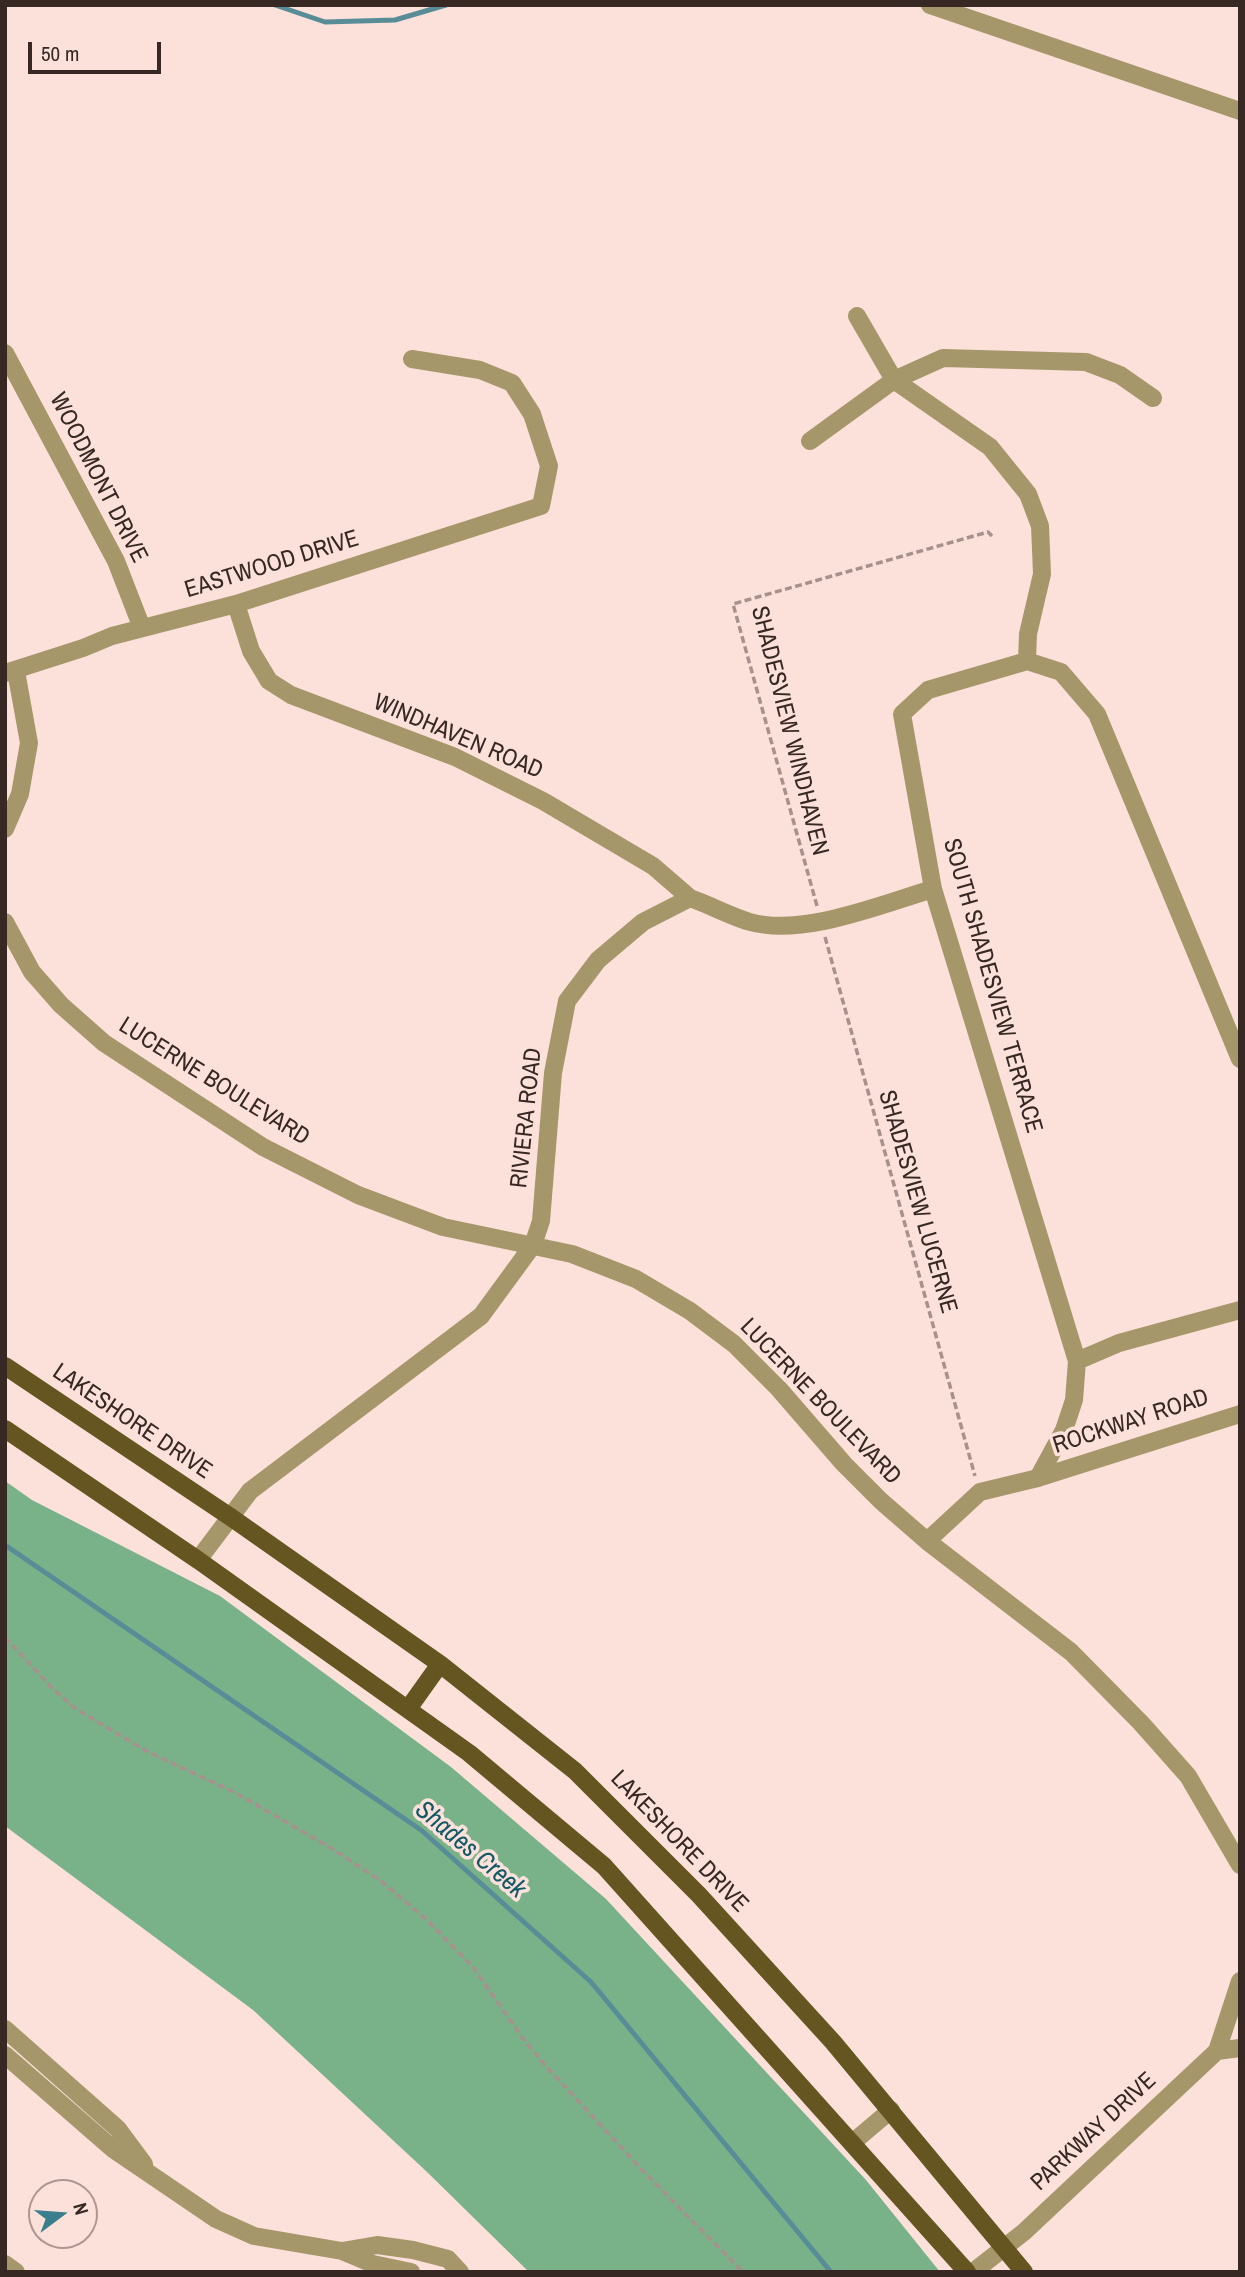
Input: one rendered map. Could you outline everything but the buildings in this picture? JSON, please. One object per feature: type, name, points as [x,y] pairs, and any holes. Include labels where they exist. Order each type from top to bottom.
[{"type":"main road","name":"LAKESHORE DRIVE","points":[[5,1366],[232,1518],[440,1664],[575,1771],[699,1895],[833,2042],[1024,2272]]},
{"type":"main road","points":[[5,1429],[198,1560],[469,1753],[604,1866],[967,2272]]},
{"type":"main road","points":[[408,1709],[440,1664]]},
{"type":"street","points":[[930,5],[1240,111]]},
{"type":"street","points":[[857,316],[894,380],[990,447],[1028,494],[1040,526],[1042,575],[1028,634],[1027,661],[1061,672],[1097,713],[1240,1059]]},
{"type":"street","name":"WOODMONT DRIVE","points":[[5,353],[116,561],[142,628]]},
{"type":"street","points":[[810,441],[894,380],[943,358],[1086,362],[1120,375],[1153,398]]},
{"type":"street","name":"EASTWOOD DRIVE","points":[[11,672],[112,636],[236,604],[541,506],[549,466],[532,414],[512,383],[480,370],[411,359]]},
{"type":"street","name":"WINDHAVEN ROAD","points":[[236,604],[250,651],[270,681],[291,695],[455,757],[543,801],[653,866],[690,898]]},
{"type":"street","name":"SOUTH SHADESVIEW TERRACE","points":[[1027,661],[928,690],[902,714],[933,889],[1077,1361]]},
{"type":"street","points":[[5,828],[20,794],[29,743],[11,672]]},
{"type":"street","points":[[690,898],[751,922],[786,926],[821,922],[933,889]]},
{"type":"street","name":"RIVIERA ROAD","points":[[232,1518],[250,1491],[481,1316],[533,1245],[541,1221],[553,1073],[568,1001],[598,960],[643,922],[690,898]]},
{"type":"street","name":"LUCERNE BOULEVARD","points":[[5,922],[32,972],[61,1005],[104,1043],[262,1147],[358,1195],[443,1227],[572,1254],[636,1279],[690,1311],[734,1343],[844,1465],[881,1501],[927,1541],[1070,1652],[1140,1723],[1188,1776],[1240,1865]]},
{"type":"street","points":[[1077,1361],[1119,1343],[1240,1310]]},
{"type":"street","name":"ROCKWAY ROAD","points":[[1038,1478],[1064,1430],[1074,1400],[1077,1361]]},
{"type":"street","name":"ROCKWAY ROAD","points":[[927,1541],[980,1492],[1038,1478],[1240,1414]]},
{"type":"street","points":[[198,1560],[232,1518]]},
{"type":"street","points":[[1240,1981],[1217,2051],[1240,2048]]},
{"type":"street","points":[[5,2029],[118,2129],[150,2173]]},
{"type":"street","name":"PARKWAY DRIVE","points":[[973,2272],[1004,2248],[1217,2051]]},
{"type":"street","points":[[5,2055],[113,2149],[216,2219],[254,2236],[342,2251],[373,2264],[411,2272]]},
{"type":"street","points":[[852,2143],[891,2110]]},
{"type":"street","points":[[342,2251],[377,2245],[413,2250],[448,2259],[460,2272]]},
{"type":"street","points":[[5,2264],[16,2272]]},
{"type":"path","name":"SHADESVIEW WINDHAVEN","points":[[821,922],[733,604],[988,533],[992,536]]},
{"type":"path","name":"SHADESVIEW LUCERNE","points":[[821,922],[980,1492]]},
{"type":"path","points":[[5,1637],[52,1688],[76,1709],[148,1752],[234,1792],[331,1848],[381,1881],[419,1913],[473,1967],[524,2040],[545,2065],[644,2172],[743,2272]]},
{"type":"green space","points":[[5,1481],[32,1500],[220,1596],[451,1767],[606,1899],[866,2180],[940,2272],[529,2272],[426,2171],[253,2010],[5,1826]]},
{"type":"waterway","points":[[275,5],[325,22],[395,20],[446,5]]},
{"type":"waterway","name":"Shades Creek","points":[[5,1545],[421,1830],[591,1982],[831,2272]]}]
